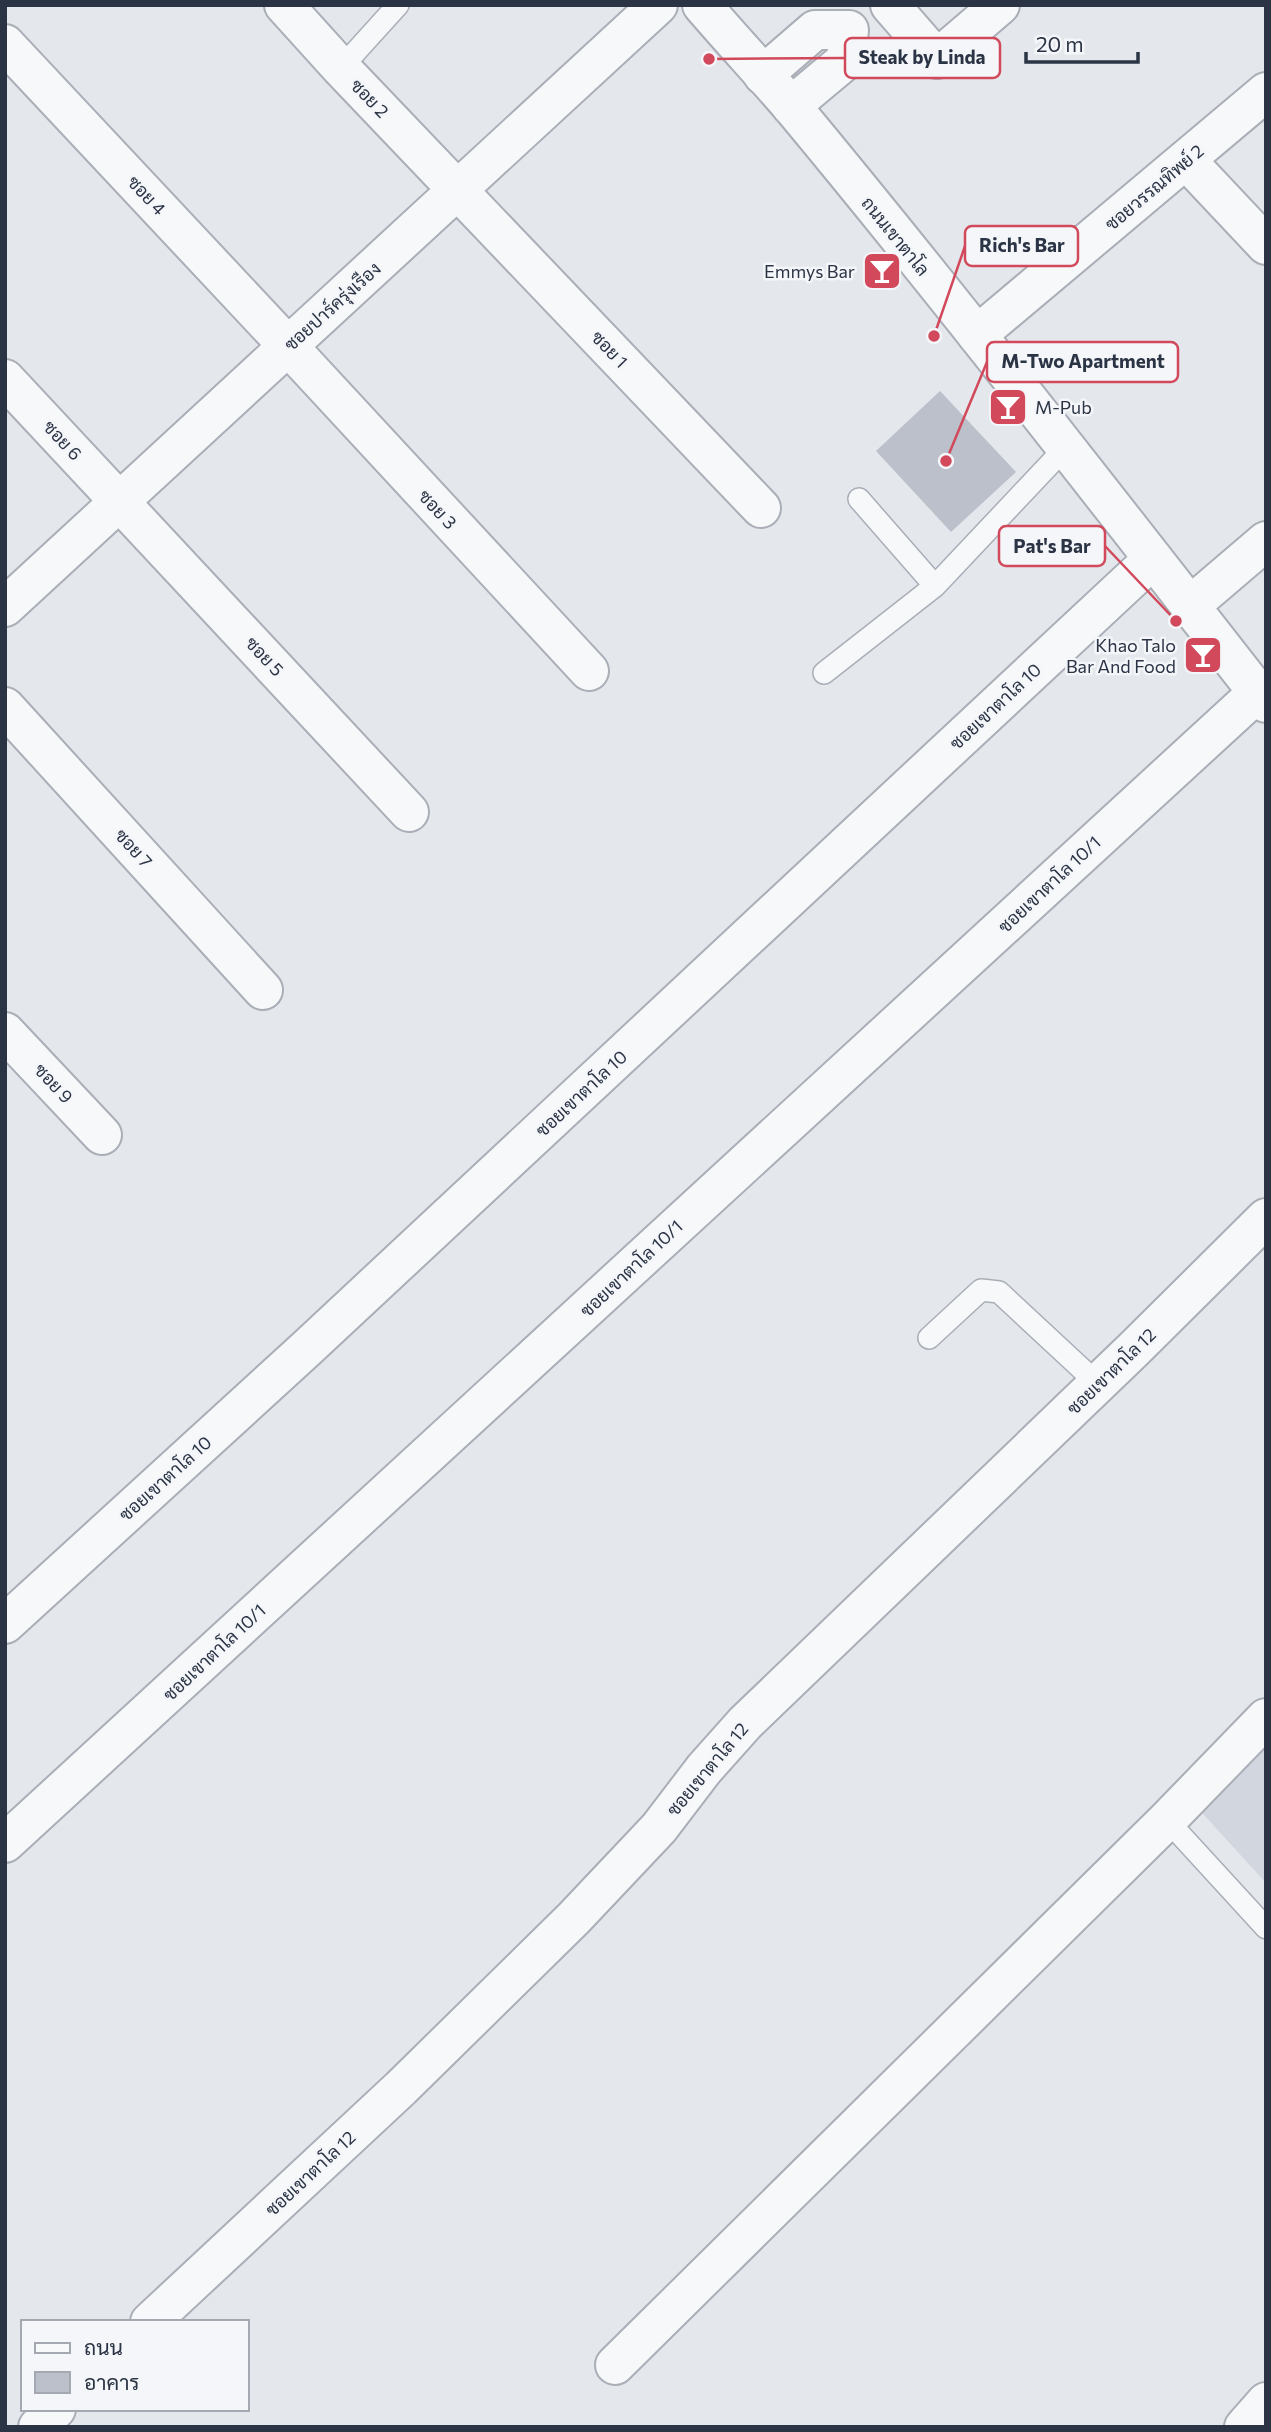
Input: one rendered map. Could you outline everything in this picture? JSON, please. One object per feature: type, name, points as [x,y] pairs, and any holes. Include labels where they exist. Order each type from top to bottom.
[{"type":"street","name":"ซอย 2","points":[[284,5],[458,190]]},
{"type":"street","name":"ซอยปาร์ครุ่งเรือง","points":[[5,607],[658,5]]},
{"type":"street","name":"ถนนเขาตาโล","points":[[702,5],[791,106],[977,335],[1262,698]]},
{"type":"street","points":[[890,5],[937,59],[1000,5]]},
{"type":"street","points":[[763,75],[815,30],[862,18]]},
{"type":"street","points":[[791,106],[846,60],[862,18]]},
{"type":"street","name":"ซอย 4","points":[[5,44],[288,346]]},
{"type":"street","name":"ซอยวรรณทิพย์ 2","points":[[977,335],[1266,92]]},
{"type":"street","points":[[1186,160],[1266,245]]},
{"type":"street","name":"ซอย 1","points":[[458,190],[761,508]]},
{"type":"street","name":"ซอย 3","points":[[288,346],[589,671]]},
{"type":"street","name":"ซอย 6","points":[[5,379],[120,501]]},
{"type":"street","name":"ซอย 5","points":[[120,501],[409,812]]},
{"type":"street","points":[[1191,605],[1266,541]]},
{"type":"street","name":"ซอยเขาตาโล 10","points":[[5,1624],[296,1358],[1153,559]]},
{"type":"street","name":"ซอยเขาตาโล 10/1","points":[[5,1843],[1262,698]]},
{"type":"street","name":"ซอย 7","points":[[5,707],[263,990]]},
{"type":"street","name":"ซอย 9","points":[[5,1032],[102,1135]]},
{"type":"street","name":"ซอยเขาตาโล 12","points":[[152,2320],[401,2088],[554,1937],[659,1828],[704,1769],[746,1723],[1266,1218]]},
{"type":"street","points":[[615,2365],[1167,1820],[1266,1718]]},
{"type":"street","points":[[1244,2427],[1266,2402]]},
{"type":"street","points":[[38,2427],[54,2411]]},
{"type":"lane","points":[[341,68],[398,5]]},
{"type":"lane","points":[[824,673],[935,586],[1066,447]]},
{"type":"lane","points":[[859,499],[935,586]]},
{"type":"lane","points":[[929,1338],[981,1290],[999,1292],[1098,1384]]},
{"type":"lane","points":[[1167,1820],[1266,1928]]},
{"type":"shaded area","points":[[1266,1734],[1266,1883],[1195,1805]]},
{"type":"building","points":[[940,391],[1016,472],[951,532],[876,451]]},
{"type":"place","name":"Steak by Linda","points":[[709,59]]},
{"type":"place","name":"Emmys Bar","points":[[882,271]]},
{"type":"place","name":"Rich's Bar","points":[[934,336]]},
{"type":"place","name":"M-Pub","points":[[1008,407]]},
{"type":"place","name":"M-Two Apartment","points":[[946,461]]},
{"type":"place","name":"Pat's Bar","points":[[1176,621]]},
{"type":"place","name":"Khao Talo Bar And Food","points":[[1203,655]]}]
